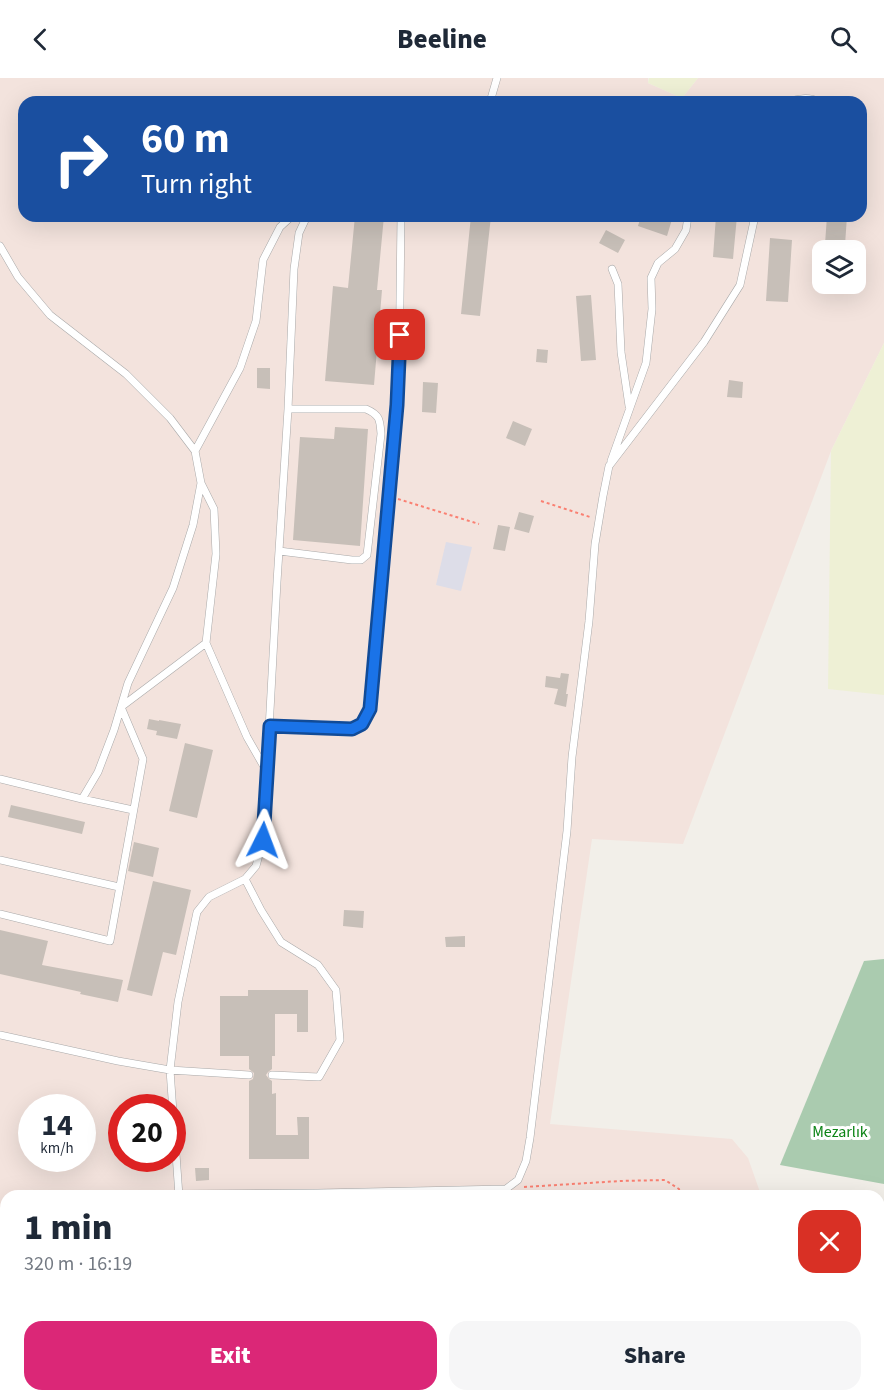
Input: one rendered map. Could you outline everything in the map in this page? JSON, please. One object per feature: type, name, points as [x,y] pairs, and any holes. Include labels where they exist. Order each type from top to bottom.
[{"type":"lane","points":[[492,96],[497,78]]},
{"type":"lane","points":[[195,451],[240,368],[256,321],[263,260],[280,227],[285,222]]},
{"type":"lane","points":[[179,1190],[170,1070],[178,1002],[197,912],[209,897],[245,879],[256,866],[263,840],[294,268],[299,233],[304,222]]},
{"type":"lane","points":[[270,726],[352,729],[362,724],[370,709],[399,382],[401,222]]},
{"type":"lane","points":[[469,1190],[506,1189],[518,1180],[526,1161],[567,831],[572,757],[590,621],[599,519],[609,466],[646,363],[652,309],[651,278],[658,263],[675,249],[686,230],[687,222]]},
{"type":"lane","points":[[609,466],[704,342],[740,285],[754,222]]},
{"type":"lane","points":[[0,246],[18,277],[50,315],[126,374],[170,418],[195,451],[201,483],[214,509],[216,554],[206,643],[247,737],[267,772]]},
{"type":"lane","points":[[612,269],[618,284],[621,352],[629,409]]},
{"type":"lane","points":[[279,551],[352,560],[361,560],[367,555],[381,434],[380,421],[374,413],[366,409],[288,409]]},
{"type":"lane","points":[[82,799],[98,772],[128,683],[173,588],[193,525],[201,483]]},
{"type":"lane","points":[[121,707],[206,643]]},
{"type":"lane","points":[[0,914],[110,940],[143,759],[121,707]]},
{"type":"lane","points":[[0,779],[133,810]]},
{"type":"lane","points":[[0,860],[119,886]]},
{"type":"lane","points":[[245,879],[281,942],[318,965],[336,990],[340,1040],[319,1077],[272,1075]]},
{"type":"lane","points":[[0,1035],[170,1070],[249,1074]]},
{"type":"path","points":[[390,496],[479,524]]},
{"type":"path","points":[[541,501],[599,519]]},
{"type":"path","points":[[506,1189],[665,1180],[679,1190]]},
{"type":"shaded area","points":[[0,78],[648,78],[648,83],[677,96],[18,96],[18,222],[867,222],[867,96],[684,96],[698,78],[884,78],[884,343],[831,451],[683,844],[592,839],[550,1124],[732,1139],[748,1158],[759,1190],[0,1190]]},
{"type":"shaded area","points":[[446,542],[472,547],[461,591],[436,585]]},
{"type":"green space","points":[[649,78],[698,78],[684,96],[677,96],[648,83]]},
{"type":"green space","points":[[884,343],[884,695],[828,689],[831,451]]},
{"type":"green space","name":"Mezarlık","points":[[884,959],[884,1184],[780,1165],[864,961]]},
{"type":"building","points":[[354,222],[383,222],[377,290],[382,290],[374,385],[325,381],[333,286],[348,288]]},
{"type":"building","points":[[470,222],[490,222],[480,316],[461,314]]},
{"type":"building","points":[[639,222],[671,222],[667,236],[638,226]]},
{"type":"building","points":[[716,222],[736,222],[733,259],[713,257]]},
{"type":"building","points":[[827,222],[847,222],[845,240],[825,240]]},
{"type":"building","points":[[606,230],[625,240],[618,253],[599,243]]},
{"type":"building","points":[[770,238],[792,240],[788,302],[766,301]]},
{"type":"building","points":[[591,295],[596,360],[581,361],[576,296]]},
{"type":"building","points":[[537,349],[548,350],[547,363],[536,362]]},
{"type":"building","points":[[257,368],[270,368],[270,389],[257,388]]},
{"type":"building","points":[[729,380],[743,382],[742,398],[727,397]]},
{"type":"building","points":[[423,382],[438,383],[436,413],[422,412]]},
{"type":"building","points":[[513,421],[532,429],[525,446],[506,438]]},
{"type":"building","points":[[335,427],[368,429],[360,546],[293,540],[300,437],[334,439]]},
{"type":"building","points":[[519,512],[534,516],[529,533],[514,529]]},
{"type":"building","points":[[498,525],[510,527],[505,551],[493,549]]},
{"type":"building","points":[[561,673],[569,674],[566,707],[554,704],[558,689],[545,687],[546,676],[560,678]]},
{"type":"building","points":[[149,719],[181,724],[177,739],[156,735],[157,731],[147,729]]},
{"type":"building","points":[[185,743],[213,750],[197,818],[169,811]]},
{"type":"building","points":[[11,805],[85,822],[82,834],[8,817]]},
{"type":"building","points":[[134,842],[159,848],[153,877],[128,871]]},
{"type":"building","points":[[153,881],[191,890],[176,955],[163,952],[152,996],[127,990]]},
{"type":"building","points":[[344,910],[364,911],[363,928],[343,926]]},
{"type":"building","points":[[0,930],[48,941],[42,965],[123,980],[118,1002],[0,974]]},
{"type":"building","points":[[465,936],[465,947],[446,947],[445,937]]},
{"type":"building","points":[[248,990],[308,990],[308,1032],[297,1032],[297,1014],[275,1014],[275,1056],[272,1056],[272,1069],[266,1075],[272,1081],[272,1094],[276,1093],[276,1135],[298,1135],[297,1117],[309,1117],[309,1159],[249,1159],[249,1081],[253,1079],[254,1073],[249,1069],[249,1056],[220,1056],[220,996],[248,996]]},
{"type":"building","points":[[195,1168],[209,1168],[209,1180],[196,1181]]},
{"type":"route","points":[[263,840],[270,726],[352,729],[362,724],[370,709],[390,496],[399,382],[400,335]]}]
